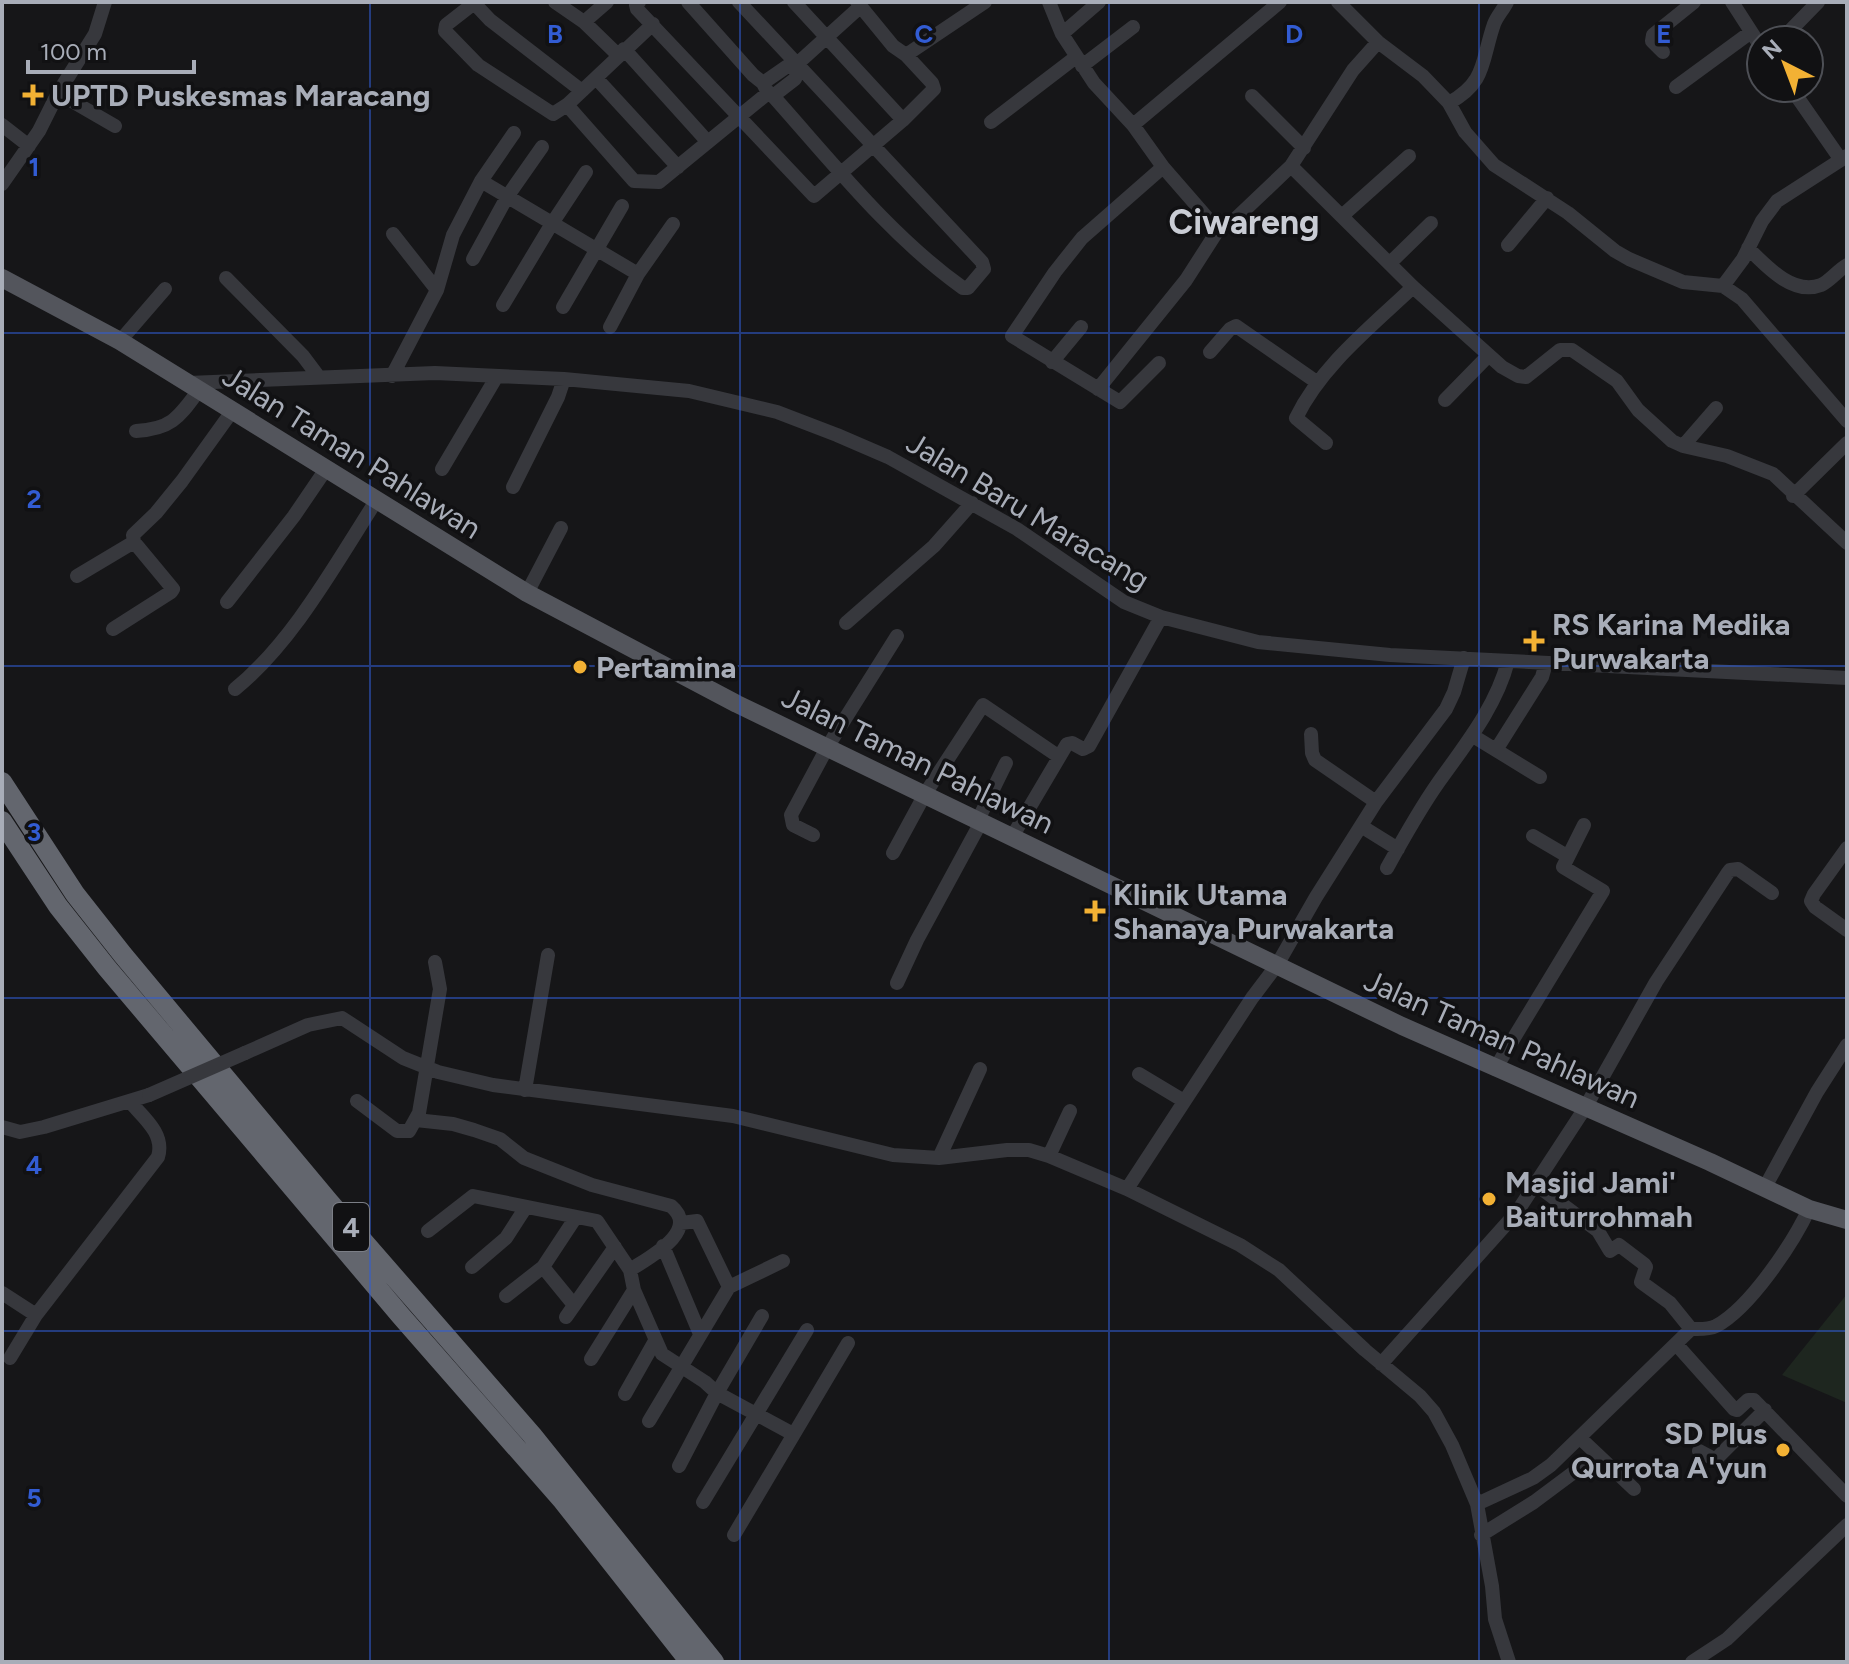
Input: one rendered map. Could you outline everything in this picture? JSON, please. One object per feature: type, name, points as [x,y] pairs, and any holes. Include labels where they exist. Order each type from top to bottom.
[{"type":"highway","name":"4","points":[[2,782],[59,872],[123,955],[311,1180],[532,1435],[714,1662]]},
{"type":"highway","name":"4","points":[[2,821],[58,906],[107,968],[401,1316],[563,1501],[690,1662]]},
{"type":"main road","name":"Jalan Taman Pahlawan","points":[[2,278],[120,341],[527,593],[737,704],[1495,1069],[1710,1162],[1809,1209],[1847,1220]]},
{"type":"street","points":[[2,184],[44,123],[58,93],[95,34],[105,2]]},
{"type":"street","points":[[555,2],[621,52],[707,141]]},
{"type":"street","points":[[584,22],[607,2]]},
{"type":"street","points":[[639,2],[637,9],[810,194],[817,195],[934,89],[932,83],[906,55],[893,46],[859,4],[796,66]]},
{"type":"street","points":[[688,2],[842,173],[928,261],[963,288],[968,288],[984,269],[984,264],[739,2]]},
{"type":"street","points":[[794,2],[903,120]]},
{"type":"street","points":[[906,55],[985,2]]},
{"type":"street","points":[[1049,2],[1062,34],[1079,62],[1133,125],[1163,167],[1210,221],[1220,227]]},
{"type":"street","points":[[1062,34],[1099,2]]},
{"type":"street","points":[[1133,125],[1280,2]]},
{"type":"street","points":[[1449,103],[1467,93],[1480,73],[1496,18],[1507,2]]},
{"type":"street","points":[[1663,52],[1652,41],[1653,35],[1694,2]]},
{"type":"street","points":[[1732,2],[1746,24]]},
{"type":"street","points":[[1797,24],[1818,2]]},
{"type":"street","points":[[582,91],[490,20],[473,3],[445,28],[471,59],[549,113],[567,105],[596,78],[621,52],[653,24]]},
{"type":"street","points":[[1345,4],[1378,42],[1423,76],[1449,103],[1465,132],[1494,165],[1547,198],[1629,259],[1683,282],[1723,286],[1742,299],[1847,421]]},
{"type":"street","points":[[991,122],[1133,27]]},
{"type":"street","points":[[1676,87],[1745,36]]},
{"type":"street","points":[[1098,389],[1186,280],[1220,227],[1230,224],[1291,166],[1353,70],[1378,42]]},
{"type":"street","points":[[567,105],[634,181],[659,182],[768,91],[782,68],[796,66]]},
{"type":"street","points":[[596,78],[678,167]]},
{"type":"street","points":[[58,93],[115,126]]},
{"type":"street","points":[[1252,96],[1304,148]]},
{"type":"street","points":[[1723,286],[1743,259],[1762,221],[1777,201],[1844,158],[1803,104]]},
{"type":"street","points":[[2,125],[29,146]]},
{"type":"street","points":[[392,376],[437,290],[453,235],[481,181],[514,133]]},
{"type":"street","points":[[473,259],[507,197],[542,147]]},
{"type":"street","points":[[1343,215],[1409,156]]},
{"type":"street","points":[[1291,166],[1413,287],[1488,356],[1518,376],[1526,377],[1560,350],[1572,350],[1617,381],[1658,430],[1683,446],[1727,456],[1773,474],[1793,496],[1847,543]]},
{"type":"street","points":[[1159,363],[1123,402],[1013,337],[1016,328],[1082,238],[1163,167]]},
{"type":"street","points":[[503,305],[586,172]]},
{"type":"street","points":[[481,181],[638,274]]},
{"type":"street","points":[[1508,245],[1547,198]]},
{"type":"street","points":[[563,307],[622,206]]},
{"type":"street","points":[[1390,263],[1431,223]]},
{"type":"street","points":[[610,327],[638,274],[673,224]]},
{"type":"street","points":[[393,234],[437,290]]},
{"type":"street","points":[[1748,248],[1785,280],[1798,286],[1822,284],[1847,265]]},
{"type":"street","points":[[226,278],[303,356],[318,376]]},
{"type":"street","points":[[1326,443],[1296,418],[1318,383],[1413,287]]},
{"type":"street","points":[[120,341],[165,289]]},
{"type":"street","points":[[1210,352],[1236,326],[1318,383]]},
{"type":"street","points":[[1052,362],[1081,327]]},
{"type":"street","points":[[1445,400],[1488,356]]},
{"type":"street","name":"Jalan Baru Maracang","points":[[194,386],[318,376],[435,373],[564,379],[689,391],[777,412],[888,457],[1017,529],[1124,602],[1161,617],[1258,642],[1508,661],[1847,678]]},
{"type":"street","points":[[442,469],[497,376]]},
{"type":"street","points":[[513,487],[564,379]]},
{"type":"street","points":[[113,629],[173,589],[134,542],[133,535],[173,492],[226,406],[228,381]]},
{"type":"street","points":[[136,431],[167,426],[180,416],[194,386]]},
{"type":"street","points":[[1683,446],[1716,408]]},
{"type":"street","points":[[1793,496],[1847,443]]},
{"type":"street","points":[[227,602],[326,469]]},
{"type":"street","points":[[235,689],[262,666],[289,631],[376,501]]},
{"type":"street","points":[[846,623],[934,546],[972,503]]},
{"type":"street","points":[[527,593],[561,528]]},
{"type":"street","points":[[77,576],[134,542]]},
{"type":"street","points":[[1012,837],[1069,742],[1083,749],[1089,746],[1161,617]]},
{"type":"street","points":[[813,835],[793,825],[791,815],[828,746],[897,636]]},
{"type":"street","points":[[1127,1189],[1277,965],[1376,802],[1446,709],[1464,658]]},
{"type":"street","points":[[1387,868],[1431,794],[1473,736],[1501,685],[1508,661]]},
{"type":"street","points":[[1496,750],[1542,677],[1546,663]]},
{"type":"street","points":[[893,853],[925,794],[983,705],[1058,756]]},
{"type":"street","points":[[1311,734],[1315,760],[1376,802]]},
{"type":"street","points":[[1473,736],[1540,777]]},
{"type":"street","points":[[897,983],[1006,763]]},
{"type":"street","points":[[1495,1069],[1603,891],[1563,867],[1584,825]]},
{"type":"street","points":[[1361,826],[1398,849]]},
{"type":"street","points":[[1533,836],[1567,856]]},
{"type":"street","points":[[1847,848],[1811,901],[1847,930]]},
{"type":"street","points":[[1381,1364],[1496,1238],[1535,1184],[1585,1108],[1656,982],[1730,870],[1738,869],[1772,893]]},
{"type":"street","points":[[525,1090],[548,955]]},
{"type":"street","points":[[357,1101],[397,1131],[409,1131],[416,1120],[440,989],[435,962]]},
{"type":"street","points":[[2,1127],[26,1131],[130,1102],[308,1025],[342,1018],[385,1048],[425,1067],[457,1077],[525,1090],[715,1113],[881,1153],[939,1158],[1029,1150],[1049,1156],[1127,1189],[1255,1253],[1279,1270],[1420,1396],[1434,1412],[1452,1445],[1477,1504],[1495,1619],[1509,1662]]},
{"type":"street","points":[[1764,1189],[1817,1092],[1847,1045]]},
{"type":"street","points":[[939,1158],[980,1069]]},
{"type":"street","points":[[1139,1074],[1184,1101]]},
{"type":"street","points":[[10,1358],[36,1315],[160,1152],[158,1137],[130,1102]]},
{"type":"street","points":[[1049,1156],[1070,1111]]},
{"type":"street","points":[[416,1120],[453,1124],[500,1139],[524,1158],[592,1185],[671,1206],[678,1213],[680,1231],[630,1270]]},
{"type":"street","points":[[1535,1184],[1598,1231],[1610,1251],[1619,1245],[1644,1264],[1646,1267],[1641,1282],[1670,1303],[1691,1329]]},
{"type":"street","points":[[428,1231],[473,1196],[597,1221],[630,1270],[634,1290],[662,1354],[717,1393],[793,1434]]},
{"type":"street","points":[[472,1267],[506,1238],[526,1207]]},
{"type":"street","points":[[1477,1504],[1533,1478],[1580,1438],[1691,1329],[1713,1328],[1735,1311],[1795,1240],[1809,1209]]},
{"type":"street","points":[[506,1296],[543,1267],[576,1217]]},
{"type":"street","points":[[681,1223],[697,1221],[729,1287]]},
{"type":"street","points":[[663,1246],[700,1334]]},
{"type":"street","points":[[543,1267],[570,1311],[615,1247]]},
{"type":"street","points":[[649,1421],[729,1287],[783,1261]]},
{"type":"street","points":[[591,1359],[634,1290]]},
{"type":"street","points":[[2,1293],[36,1315]]},
{"type":"street","points":[[679,1466],[762,1316]]},
{"type":"street","points":[[703,1502],[807,1330]]},
{"type":"street","points":[[625,1394],[655,1341]]},
{"type":"street","points":[[734,1535],[848,1343]]},
{"type":"street","points":[[1676,1344],[1734,1409],[1751,1399],[1847,1496]]},
{"type":"street","points":[[1699,1451],[1717,1458],[1765,1410]]},
{"type":"street","points":[[1580,1438],[1634,1489]]},
{"type":"street","points":[[1481,1535],[1534,1502],[1597,1455]]},
{"type":"street","points":[[1692,1662],[1727,1639],[1847,1525]]},
{"type":"shaded area","points":[[1847,1294],[1847,1403],[1782,1375]]},
{"type":"place","name":"UPTD Puskesmas Maracang","points":[[33,95]]},
{"type":"place","name":"RS Karina Medika Purwakarta","points":[[1534,641]]},
{"type":"place","name":"Pertamina","points":[[580,667]]},
{"type":"place","name":"Klinik Utama Shanaya Purwakarta","points":[[1095,911]]},
{"type":"place","name":"Masjid Jami' Baiturrohmah","points":[[1489,1199]]},
{"type":"place","name":"SD Plus Qurrota A'yun","points":[[1783,1450]]},
{"type":"district","name":"Ciwareng","points":[[1244,222]]}]
